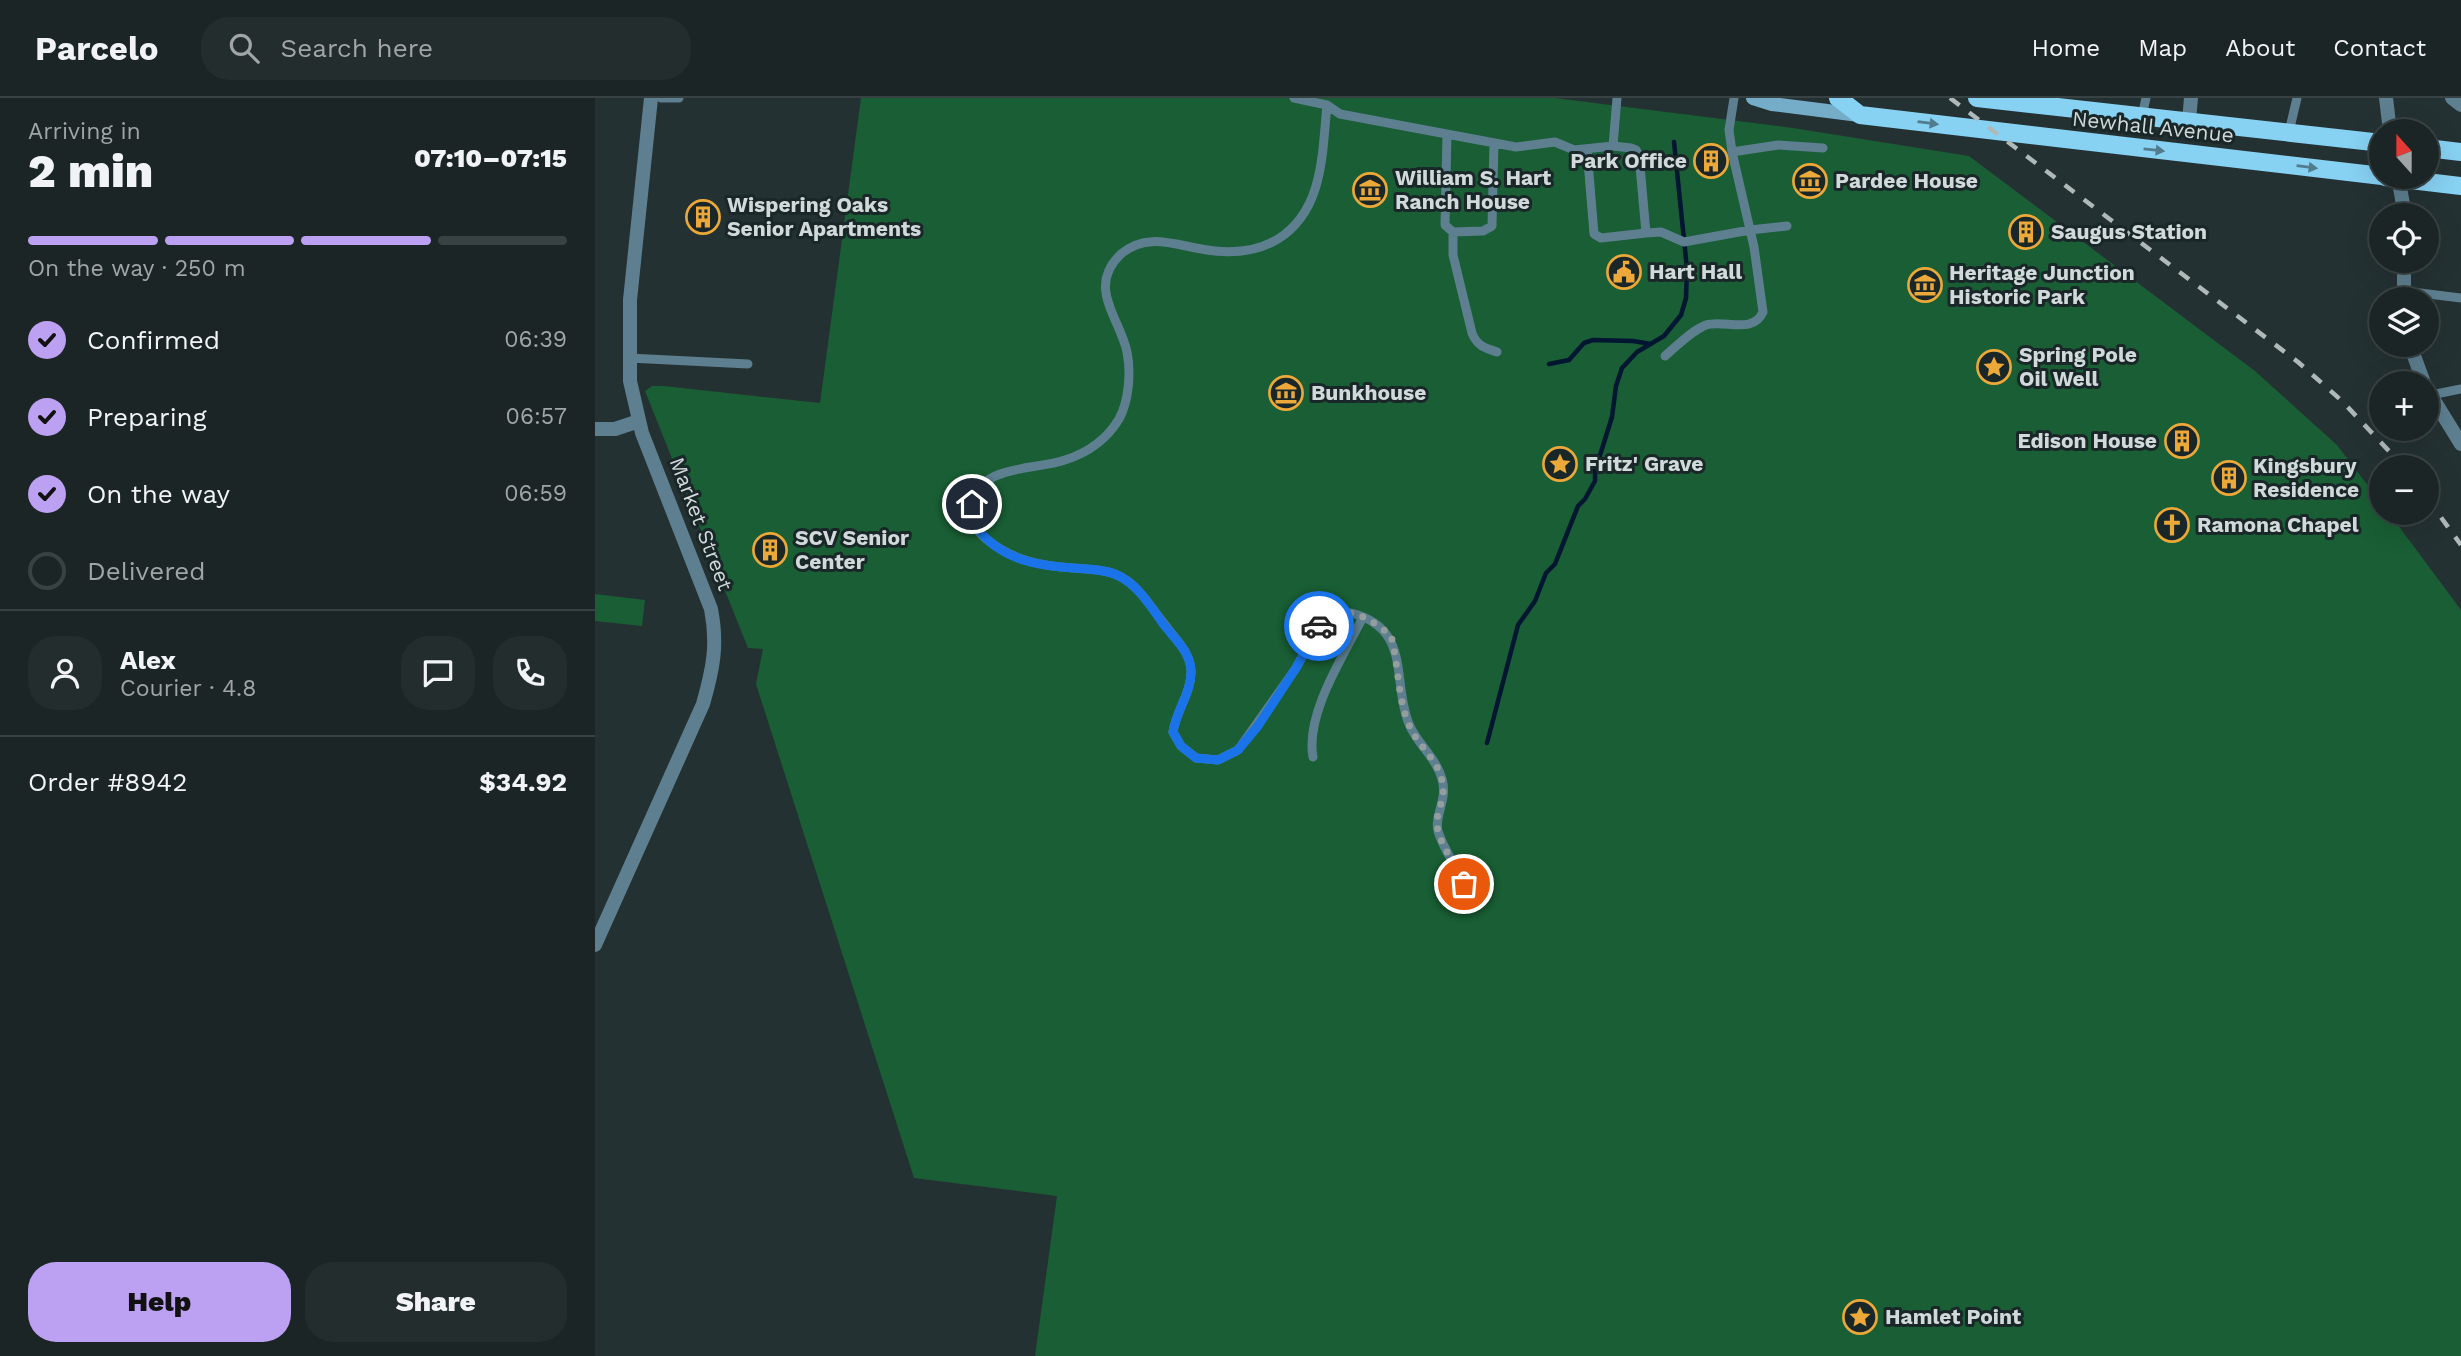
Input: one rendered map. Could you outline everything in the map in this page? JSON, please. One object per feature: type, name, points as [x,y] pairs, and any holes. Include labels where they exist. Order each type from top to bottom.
[{"type":"main road","points":[[1838,98],[1860,115]]},
{"type":"main road","name":"Newhall Avenue","points":[[1977,98],[2068,103],[2142,116],[2369,141]]},
{"type":"main road","name":"Newhall Avenue","points":[[1860,115],[2369,174]]},
{"type":"main road","points":[[2439,149],[2461,152]]},
{"type":"main road","name":"Newhall Avenue","points":[[2439,183],[2461,186]]},
{"type":"street","name":"Market Street","points":[[595,944],[703,704],[713,671],[716,648],[716,632],[704,589],[633,400],[629,358],[630,300],[652,98]]},
{"type":"street","name":"Newhall Avenue","points":[[1753,98],[1772,104],[1860,115]]},
{"type":"street","points":[[2189,121],[2191,98]]},
{"type":"street","points":[[2386,98],[2389,119]]},
{"type":"street","points":[[2452,98],[2461,105]]},
{"type":"street","points":[[2439,408],[2461,444]]},
{"type":"street","points":[[595,429],[615,429],[639,421]]},
{"type":"lane","points":[[661,98],[679,98]]},
{"type":"lane","points":[[1294,98],[1327,106],[1340,114],[1516,147],[1555,142],[1574,150],[1613,146],[1631,148],[1639,155],[1646,233]]},
{"type":"lane","points":[[1613,146],[1617,98]]},
{"type":"lane","points":[[1665,356],[1704,326],[1748,324],[1761,318],[1763,312],[1754,247],[1729,130],[1734,98]]},
{"type":"lane","points":[[2142,116],[2146,98]]},
{"type":"lane","points":[[2290,132],[2297,98]]},
{"type":"lane","points":[[1327,106],[1319,173],[1312,199],[1304,216],[1283,235],[1270,244],[1243,252],[1221,252],[1168,241],[1144,242],[1124,252],[1116,260],[1109,271],[1105,292],[1127,351],[1127,391],[1119,418],[1103,439],[1085,452],[1064,461],[993,476],[976,495],[971,510],[977,530],[995,546],[1022,560],[1113,573],[1131,582],[1189,659],[1190,681],[1173,732],[1181,746],[1196,758],[1218,760],[1238,750],[1258,726],[1296,668],[1323,618],[1342,610],[1363,617],[1381,628],[1391,636],[1409,726],[1433,760],[1442,779],[1444,797],[1437,821],[1439,835],[1464,884]]},
{"type":"lane","points":[[1447,134],[1445,225],[1453,232],[1483,231],[1492,226],[1494,143]]},
{"type":"lane","points":[[1733,152],[1778,145],[1823,148]]},
{"type":"lane","points":[[1587,149],[1594,234],[1601,238],[1661,232],[1684,242],[1787,226]]},
{"type":"lane","points":[[1453,232],[1453,254],[1475,342],[1497,352]]},
{"type":"lane","points":[[2439,297],[2461,298]]},
{"type":"lane","points":[[629,358],[748,364]]},
{"type":"lane","points":[[2439,389],[2461,389]]},
{"type":"lane","points":[[1313,757],[1312,735],[1321,703],[1363,617]]},
{"type":"green space","points":[[861,98],[1555,98],[1793,128],[1969,156],[2255,371],[2337,445],[2369,487],[2369,525],[2398,525],[2461,610],[2461,1356],[1035,1356],[1057,1196],[914,1178],[756,684],[763,649],[748,648],[645,391],[652,386],[664,386],[820,403]]},
{"type":"green space","points":[[595,594],[645,600],[642,626],[595,621]]},
{"type":"waterway","points":[[1487,743],[1518,625],[1535,601],[1546,573],[1555,564],[1578,506],[1595,481],[1595,471],[1612,417],[1616,386],[1622,368],[1637,352],[1664,336],[1681,315],[1686,298],[1687,269],[1674,142]]},
{"type":"waterway","points":[[1549,364],[1569,360],[1584,343],[1593,340],[1651,344]]},
{"type":"railway","points":[[1950,98],[2298,362],[2342,401],[2393,455]]},
{"type":"railway","points":[[2439,515],[2461,545]]},
{"type":"way so far","points":[[1319,626],[1323,618],[1342,610],[1367,618],[1391,636],[1409,726],[1427,750],[1442,779],[1444,797],[1437,821],[1439,835],[1464,884]]},
{"type":"place","name":"Park Office","points":[[1711,161]]},
{"type":"place","name":"Pardee House","points":[[1810,181]]},
{"type":"place","name":"William S. Hart Ranch House","points":[[1370,190]]},
{"type":"place","name":"Wispering Oaks Senior Apartments","points":[[703,217]]},
{"type":"place","name":"Saugus Station","points":[[2026,232]]},
{"type":"place","name":"Hart Hall","points":[[1624,272]]},
{"type":"place","name":"Heritage Junction Historic Park","points":[[1925,285]]},
{"type":"place","name":"Spring Pole Oil Well","points":[[1994,367]]},
{"type":"place","name":"Bunkhouse","points":[[1286,393]]},
{"type":"place","name":"Edison House","points":[[2182,441]]},
{"type":"place","name":"Fritz' Grave","points":[[1560,464]]},
{"type":"place","name":"Kingsbury Residence","points":[[2229,478]]},
{"type":"place","name":"Ramona Chapel","points":[[2172,525]]},
{"type":"place","name":"SCV Senior Center","points":[[770,550]]},
{"type":"place","name":"Hamlet Point","points":[[1860,1317]]},
{"type":"route","points":[[972,504],[972,517],[977,530],[995,546],[1022,560],[1113,573],[1131,582],[1189,659],[1191,670],[1188,691],[1178,711],[1173,732],[1181,746],[1196,758],[1218,760],[1238,750],[1258,726],[1296,668],[1319,626]]}]
